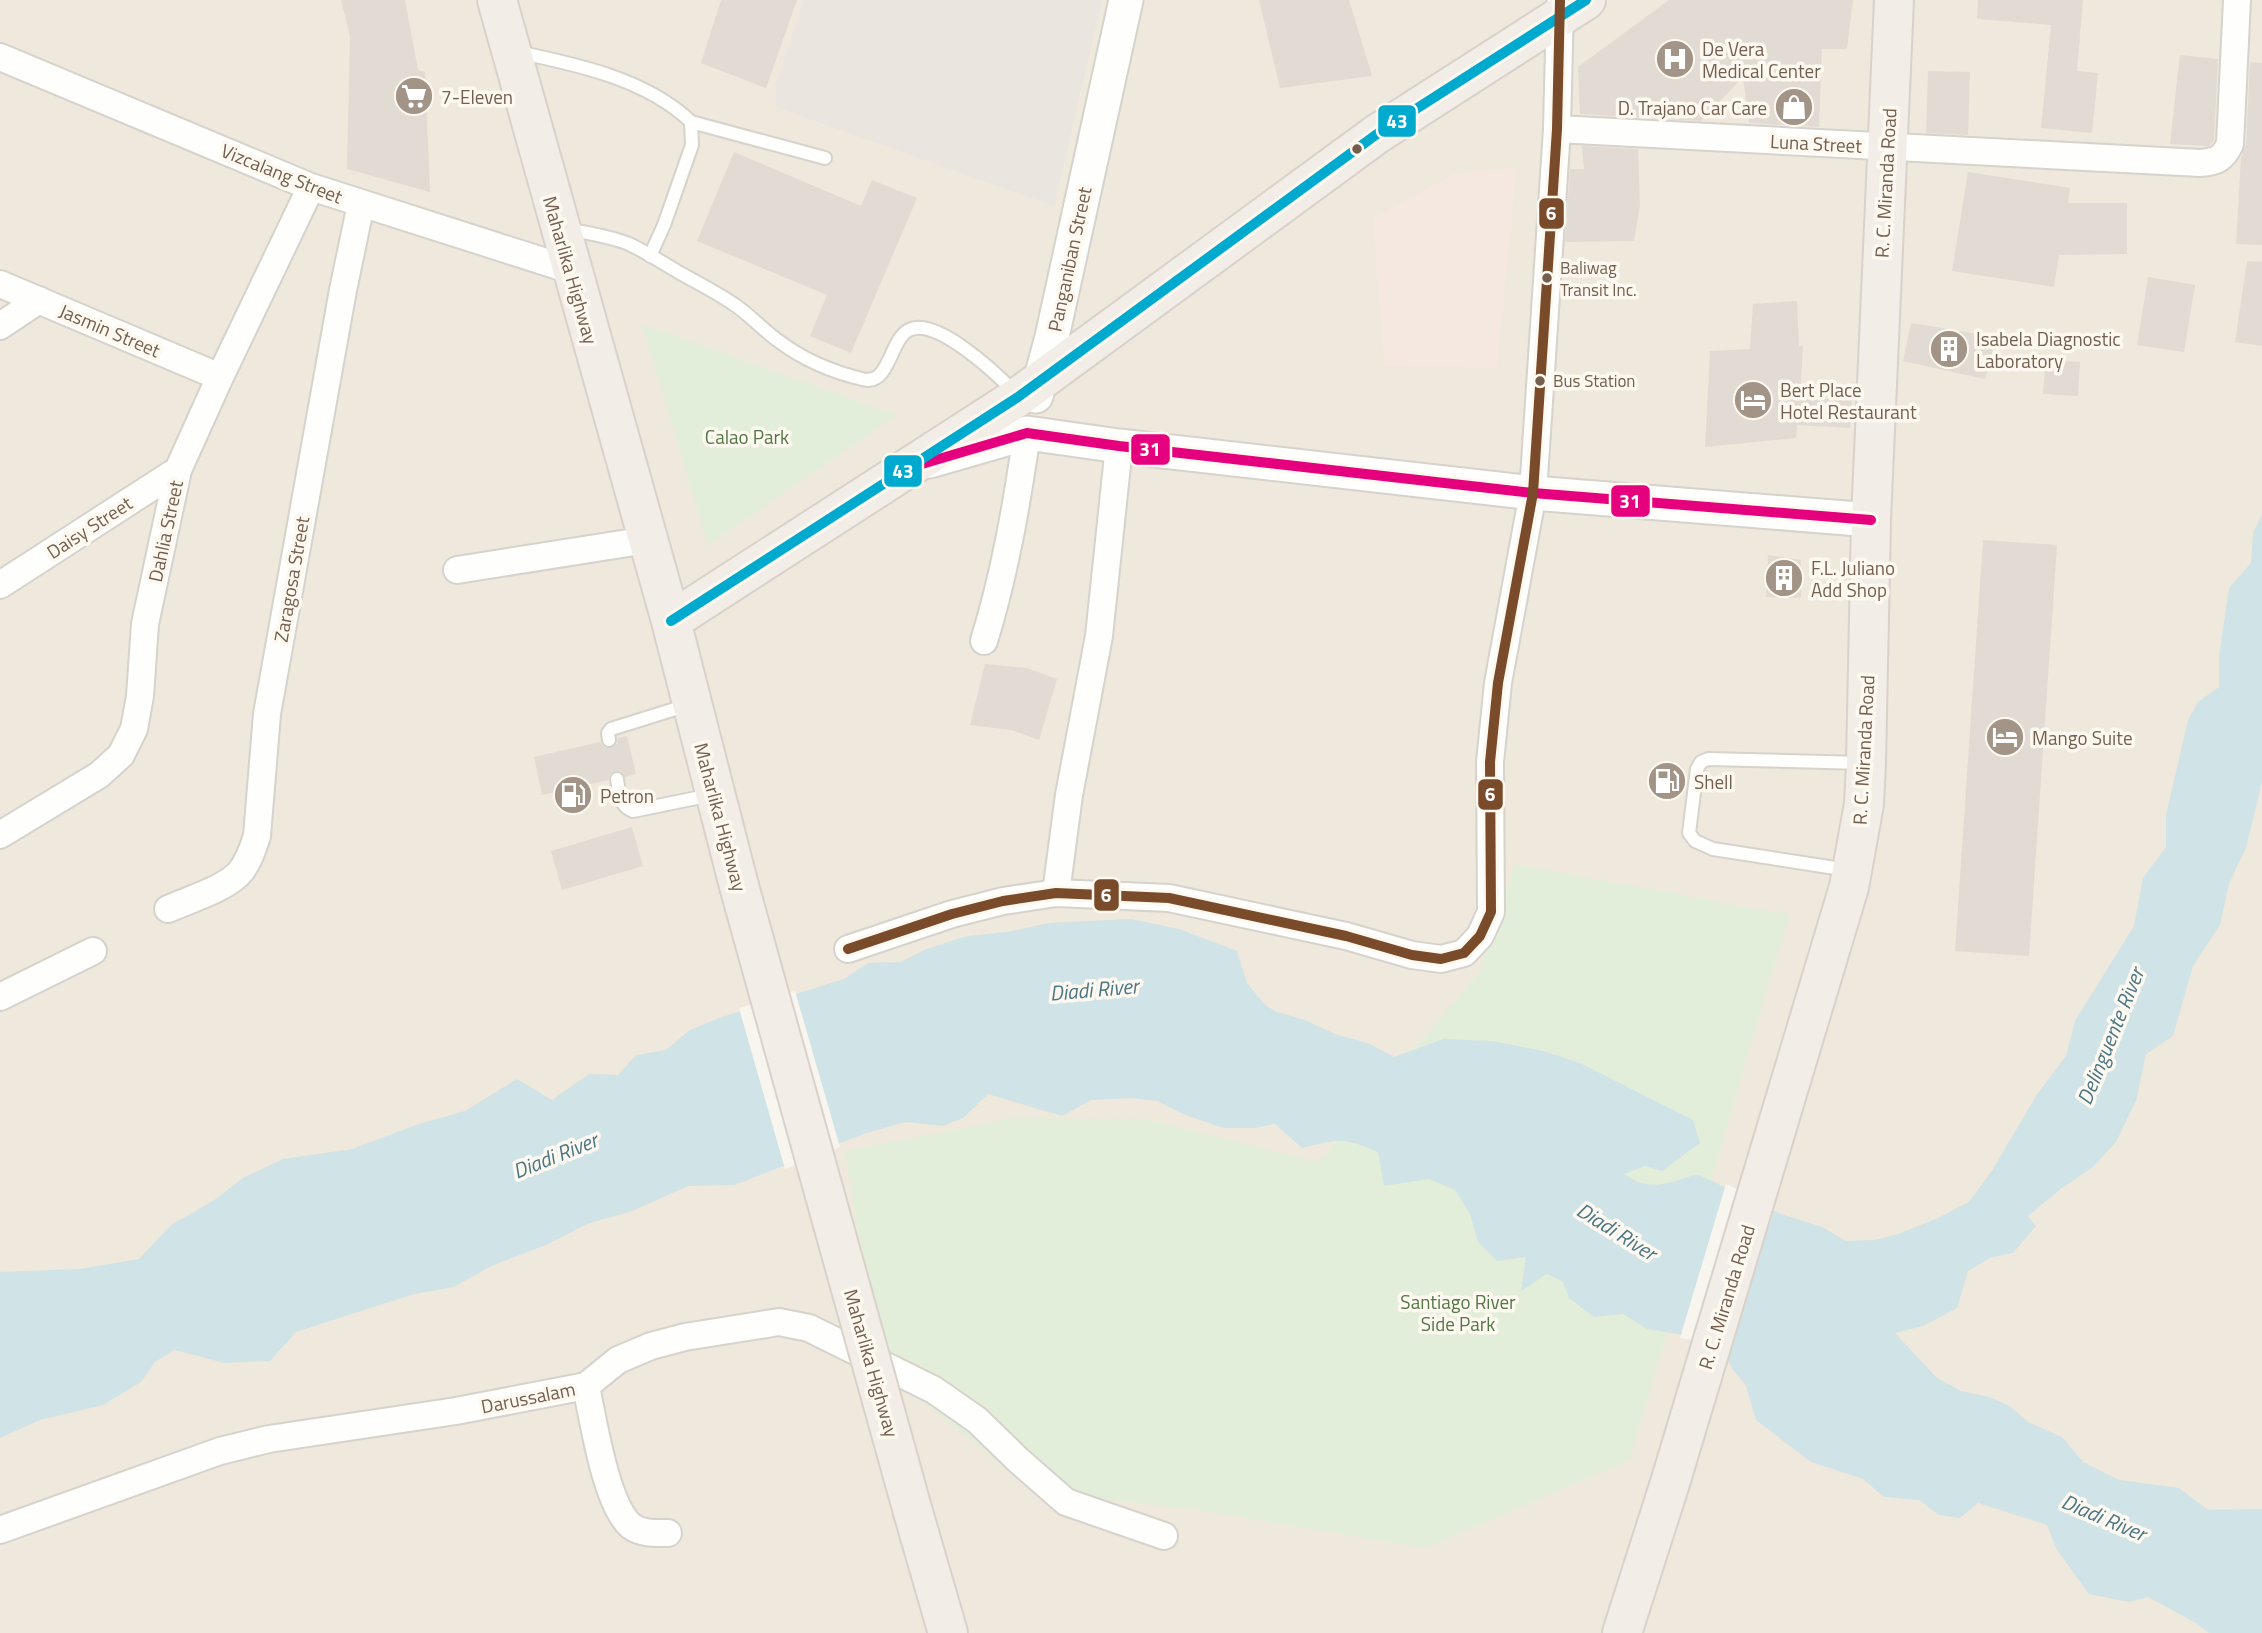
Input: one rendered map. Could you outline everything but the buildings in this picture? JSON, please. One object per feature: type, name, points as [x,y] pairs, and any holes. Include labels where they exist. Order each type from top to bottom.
[{"type":"main road","name":"Maharlika Highway","points":[[497,0],[671,621],[739,886],[948,1633]]},
{"type":"main road","name":"R. C. Miranda Road","points":[[1622,1633],[1670,1483],[1851,878],[1864,804],[1871,520],[1894,0]]},
{"type":"main road","points":[[671,621],[910,467],[1028,403],[1377,134],[1568,6]]},
{"type":"street","name":"Panganiban Street","points":[[984,641],[996,602],[1015,517],[1028,403],[1052,337],[1126,0]]},
{"type":"street","name":"Luna Street","points":[[1557,129],[2216,162],[2230,145],[2237,0]]},
{"type":"street","points":[[848,949],[952,914],[1003,901],[1056,893],[1169,898],[1346,936],[1412,955],[1441,959],[1464,953],[1480,936],[1491,912],[1490,762],[1498,683],[1533,493],[1557,129],[1568,6]]},
{"type":"street","name":"Vizcalang Street","points":[[0,57],[311,187],[571,270]]},
{"type":"street","name":"Dahlia Street","points":[[0,835],[99,775],[121,755],[134,729],[141,696],[145,624],[178,470],[311,187]]},
{"type":"street","name":"Zaragosa Street","points":[[168,909],[222,885],[240,873],[251,855],[257,836],[267,714],[343,290],[361,204]]},
{"type":"street","name":"Jasmin Street","points":[[0,284],[220,377]]},
{"type":"street","points":[[0,326],[39,300]]},
{"type":"street","points":[[1028,403],[1119,446],[1533,493],[1871,520]]},
{"type":"street","points":[[1056,893],[1069,795],[1099,636],[1119,446]]},
{"type":"street","name":"Daisy Street","points":[[0,585],[178,470]]},
{"type":"street","points":[[457,570],[647,540]]},
{"type":"street","points":[[0,997],[93,951]]},
{"type":"street","name":"Darussalam","points":[[0,1530],[164,1469],[269,1438],[456,1411],[586,1386],[618,1360],[651,1346],[685,1337],[779,1322],[809,1328],[934,1390],[977,1420],[1066,1502],[1164,1536]]},
{"type":"street","points":[[586,1386],[607,1477],[618,1508],[630,1525],[638,1530],[668,1533]]},
{"type":"lane","points":[[512,50],[579,65],[620,80],[675,107],[691,122],[825,158]]},
{"type":"lane","points":[[650,256],[664,225],[692,145],[691,122]]},
{"type":"lane","points":[[559,227],[627,243],[732,303],[787,348],[813,362],[866,381],[876,379],[883,372],[894,348],[906,331],[919,328],[972,352],[1028,403]]},
{"type":"lane","points":[[608,740],[611,729],[692,704]]},
{"type":"lane","points":[[1851,878],[1713,849],[1695,841],[1689,833],[1697,769],[1701,762],[1708,759],[1866,763]]},
{"type":"lane","points":[[617,779],[621,803],[632,811],[715,794]]},
{"type":"shaded area","points":[[0,0],[2262,0],[2262,1633],[0,1633]]},
{"type":"shaded area","points":[[804,0],[1102,0],[1054,206],[776,107],[776,84]]},
{"type":"shaded area","name":"Baliwag Transit Inc.","points":[[1517,167],[1497,368],[1384,366],[1373,218],[1456,173]]},
{"type":"green space","name":"Calao Park","points":[[642,324],[897,415],[708,545]]},
{"type":"green space","name":"Santiago River Side Park","points":[[1515,864],[1789,915],[1630,1460],[1426,1548],[1198,1510],[1047,1492],[1016,1477],[880,1367],[845,1151],[1014,1118],[1145,1119],[1319,1162],[1479,972]]},
{"type":"water","points":[[2262,515],[2262,782],[2246,848],[2229,884],[2220,925],[2193,966],[2173,1036],[2146,1054],[2136,1101],[2116,1142],[2093,1167],[2028,1216],[2036,1226],[2013,1253],[1990,1258],[1968,1271],[1957,1308],[1923,1326],[1895,1333],[1937,1378],[1961,1391],[1990,1397],[2011,1407],[2028,1422],[2062,1437],[2083,1462],[2119,1480],[2179,1488],[2208,1510],[2262,1509],[2262,1633],[2209,1633],[2148,1597],[2129,1602],[2089,1594],[2057,1550],[2047,1525],[1978,1503],[1960,1518],[1939,1515],[1919,1500],[1884,1497],[1863,1479],[1811,1462],[1756,1420],[1746,1386],[1731,1367],[1720,1341],[1647,1329],[1623,1314],[1594,1317],[1569,1298],[1563,1282],[1547,1274],[1521,1291],[1526,1257],[1497,1261],[1478,1242],[1470,1214],[1455,1190],[1429,1179],[1384,1186],[1378,1152],[1341,1141],[1302,1148],[1275,1124],[1255,1128],[1223,1128],[1183,1114],[1157,1101],[1132,1098],[1091,1100],[1062,1116],[988,1094],[963,1118],[943,1126],[906,1122],[866,1133],[735,1185],[688,1186],[632,1211],[587,1224],[548,1244],[491,1266],[454,1287],[414,1294],[296,1332],[270,1361],[225,1363],[174,1350],[155,1362],[141,1382],[103,1405],[40,1420],[0,1438],[0,1272],[80,1269],[139,1259],[171,1225],[216,1199],[243,1178],[283,1159],[352,1149],[419,1124],[465,1111],[517,1079],[552,1100],[589,1074],[618,1075],[636,1055],[666,1050],[690,1030],[719,1018],[844,979],[868,963],[901,962],[924,950],[967,936],[1007,932],[1049,923],[1131,919],[1179,929],[1237,951],[1247,983],[1265,1005],[1337,1035],[1368,1043],[1394,1057],[1443,1039],[1492,1041],[1544,1051],[1580,1063],[1693,1120],[1700,1143],[1662,1171],[1645,1166],[1624,1174],[1634,1180],[1651,1185],[1697,1174],[1781,1214],[1822,1227],[1846,1241],[1875,1240],[1936,1219],[1969,1202],[1993,1169],[2036,1096],[2066,1056],[2075,1021],[2134,926],[2143,878],[2166,847],[2166,815],[2188,720],[2198,702],[2219,687],[2219,656],[2229,588],[2251,563],[2253,533]]},
{"type":"pier","points":[[795,991],[840,1147],[785,1169],[739,1008]]},
{"type":"pier","points":[[1726,1184],[1773,1206],[1718,1344],[1680,1338]]},
{"type":"transit line","name":"6","points":[[848,949],[952,914],[1003,901],[1056,893],[1169,898],[1346,936],[1412,955],[1441,959],[1464,953],[1480,936],[1491,912],[1490,762],[1498,683],[1533,493],[1557,129],[1560,0]]},
{"type":"transit line","name":"43","points":[[671,621],[1018,397],[1377,134],[1586,0]]},
{"type":"transit line","name":"31","points":[[915,466],[1027,433],[1533,493],[1871,520]]},
{"type":"place","name":"De Vera Medical Center","points":[[1675,59]]},
{"type":"place","name":"7-Eleven","points":[[414,96]]},
{"type":"place","name":"D. Trajano Car Care","points":[[1794,107]]},
{"type":"place","name":"Baliwag Transit Inc.","points":[[1547,278]]},
{"type":"place","name":"Isabela Diagnostic Laboratory","points":[[1949,349]]},
{"type":"place","name":"Bus Station","points":[[1540,381]]},
{"type":"place","name":"Bert Place Hotel Restaurant","points":[[1753,400]]},
{"type":"place","name":"F.L. Juliano Add Shop","points":[[1784,578]]},
{"type":"place","name":"Mango Suite","points":[[2005,737]]},
{"type":"place","name":"Shell","points":[[1667,781]]},
{"type":"place","name":"Petron","points":[[573,795]]},
{"type":"water label","name":"Diadi River","points":[[1094,989]]},
{"type":"water label","name":"Delinguente River","points":[[2110,1036]]},
{"type":"water label","name":"Diadi River","points":[[555,1155]]},
{"type":"water label","name":"Diadi River","points":[[1617,1231]]},
{"type":"water label","name":"Diadi River","points":[[2104,1517]]}]
